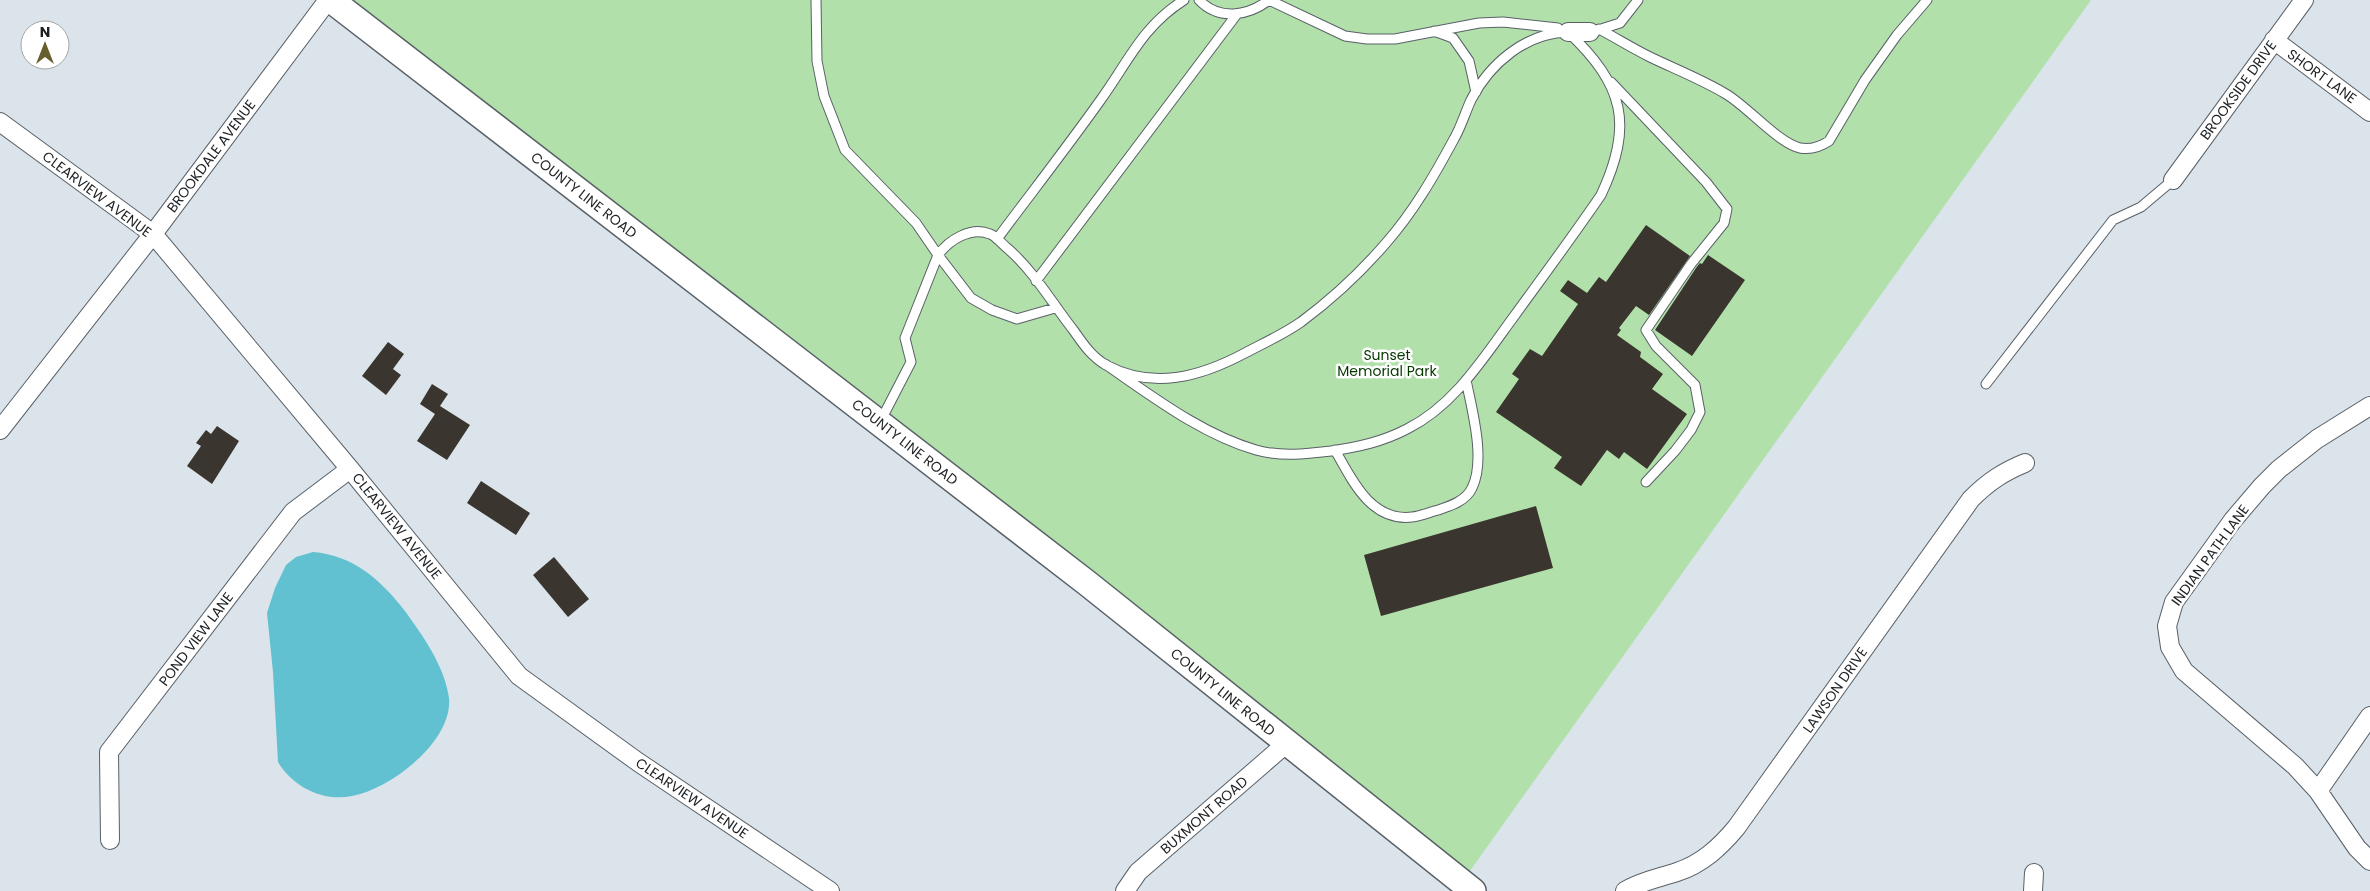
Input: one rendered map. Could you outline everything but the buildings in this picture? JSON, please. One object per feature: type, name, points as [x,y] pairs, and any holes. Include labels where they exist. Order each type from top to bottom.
[{"type":"main road","name":"COUNTY LINE ROAD","points":[[330,0],[1087,583],[1473,891]]},
{"type":"street","name":"BROOKDALE AVENUE","points":[[0,430],[330,0]]},
{"type":"street","name":"BROOKSIDE DRIVE","points":[[2172,180],[2304,0]]},
{"type":"street","points":[[1568,32],[1595,31]]},
{"type":"street","name":"SHORT LANE","points":[[2274,40],[2370,112]]},
{"type":"street","name":"CLEARVIEW AVENUE","points":[[0,122],[152,234],[350,469],[519,676],[638,762],[830,891]]},
{"type":"street","name":"INDIAN PATH LANE","points":[[2370,406],[2317,439],[2279,469],[2262,486],[2233,520],[2174,602],[2167,626],[2170,647],[2177,662],[2184,671],[2296,766],[2318,791],[2357,848],[2370,861]]},
{"type":"street","name":"LAWSON DRIVE","points":[[1625,891],[1649,880],[1678,872],[1693,865],[1720,847],[1736,828],[1971,499],[1986,483],[1998,475],[2025,463]]},
{"type":"street","name":"POND VIEW LANE","points":[[110,840],[109,752],[293,512],[350,469]]},
{"type":"street","points":[[2318,791],[2370,716]]},
{"type":"street","name":"BUXMONT ROAD","points":[[1125,891],[1138,872],[1287,743]]},
{"type":"street","points":[[2033,891],[2034,873]]},
{"type":"lane","points":[[816,0],[817,60],[824,96],[845,150],[916,223],[938,255],[972,298],[992,310],[1017,319],[1055,308]]},
{"type":"lane","points":[[997,239],[1103,98],[1142,37],[1167,11],[1184,0]]},
{"type":"lane","points":[[1199,0],[1213,10],[1237,14],[1249,12],[1269,0],[1345,36],[1395,39],[1479,22],[1503,22],[1595,31],[1706,82],[1728,95],[1784,140],[1799,148],[1811,149],[1829,141],[1865,80],[1897,35],[1927,0]]},
{"type":"lane","points":[[1595,31],[1620,22],[1638,0]]},
{"type":"lane","points":[[1036,281],[1237,14]]},
{"type":"lane","points":[[1434,31],[1453,38],[1469,60],[1476,92]]},
{"type":"lane","points":[[1105,364],[1144,379],[1175,377],[1200,372],[1225,364],[1301,322],[1332,298],[1386,243],[1423,196],[1457,134],[1462,118],[1476,92],[1499,64],[1526,42],[1551,32],[1568,32],[1594,57],[1607,78],[1706,182],[1727,209],[1724,223],[1692,264],[1646,330],[1656,346],[1695,385],[1700,412],[1691,430],[1675,451],[1646,482]]},
{"type":"lane","points":[[880,422],[911,362],[905,338],[938,255],[953,239],[980,232],[991,234],[1022,261],[1088,351],[1182,415],[1227,439],[1257,450],[1280,454],[1306,454],[1381,441],[1408,429],[1432,413],[1482,362],[1601,195],[1614,167],[1620,141],[1621,121],[1607,78]]},
{"type":"lane","points":[[1986,384],[2113,220],[2141,207],[2172,180]]},
{"type":"lane","points":[[1334,450],[1355,487],[1371,504],[1388,516],[1412,517],[1455,505],[1472,489],[1478,467],[1475,427],[1466,380]]},
{"type":"green space","name":"Sunset Memorial Park","points":[[330,0],[2091,0],[1462,882]]},
{"type":"water","points":[[313,552],[341,558],[353,564],[365,571],[386,589],[405,611],[432,652],[443,675],[449,698],[448,714],[441,730],[417,760],[384,784],[368,792],[352,796],[330,797],[310,791],[292,779],[278,762],[273,672],[267,613],[275,588],[286,565],[296,557]]}]
